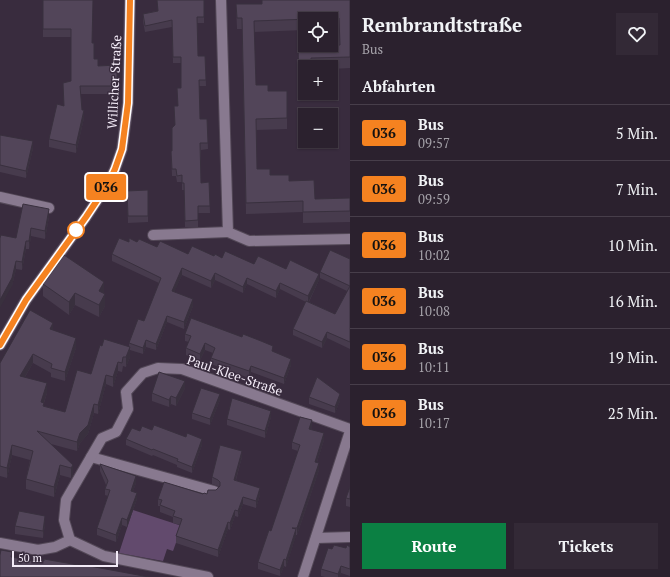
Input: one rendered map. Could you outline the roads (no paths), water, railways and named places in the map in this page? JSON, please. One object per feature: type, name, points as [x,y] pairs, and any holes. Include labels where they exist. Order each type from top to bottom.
[{"type":"street","name":"Willicher Straße","points":[[0,345],[26,300],[86,217],[108,184],[115,169],[122,149],[128,103],[130,0]]},
{"type":"street","points":[[221,0],[228,232]]},
{"type":"street","points":[[0,197],[49,208]]},
{"type":"street","points":[[153,235],[228,232],[249,241],[350,239]]},
{"type":"street","name":"Paul-Klee-Straße","points":[[70,540],[64,520],[66,500],[102,438],[116,432],[128,409],[126,392],[144,373],[158,368],[182,369],[350,430]]},
{"type":"street","points":[[303,577],[350,430]]},
{"type":"street","points":[[91,457],[214,490]]},
{"type":"street","points":[[316,538],[350,537]]},
{"type":"street","points":[[0,543],[38,550],[55,547],[70,540],[104,556],[208,577]]}]
